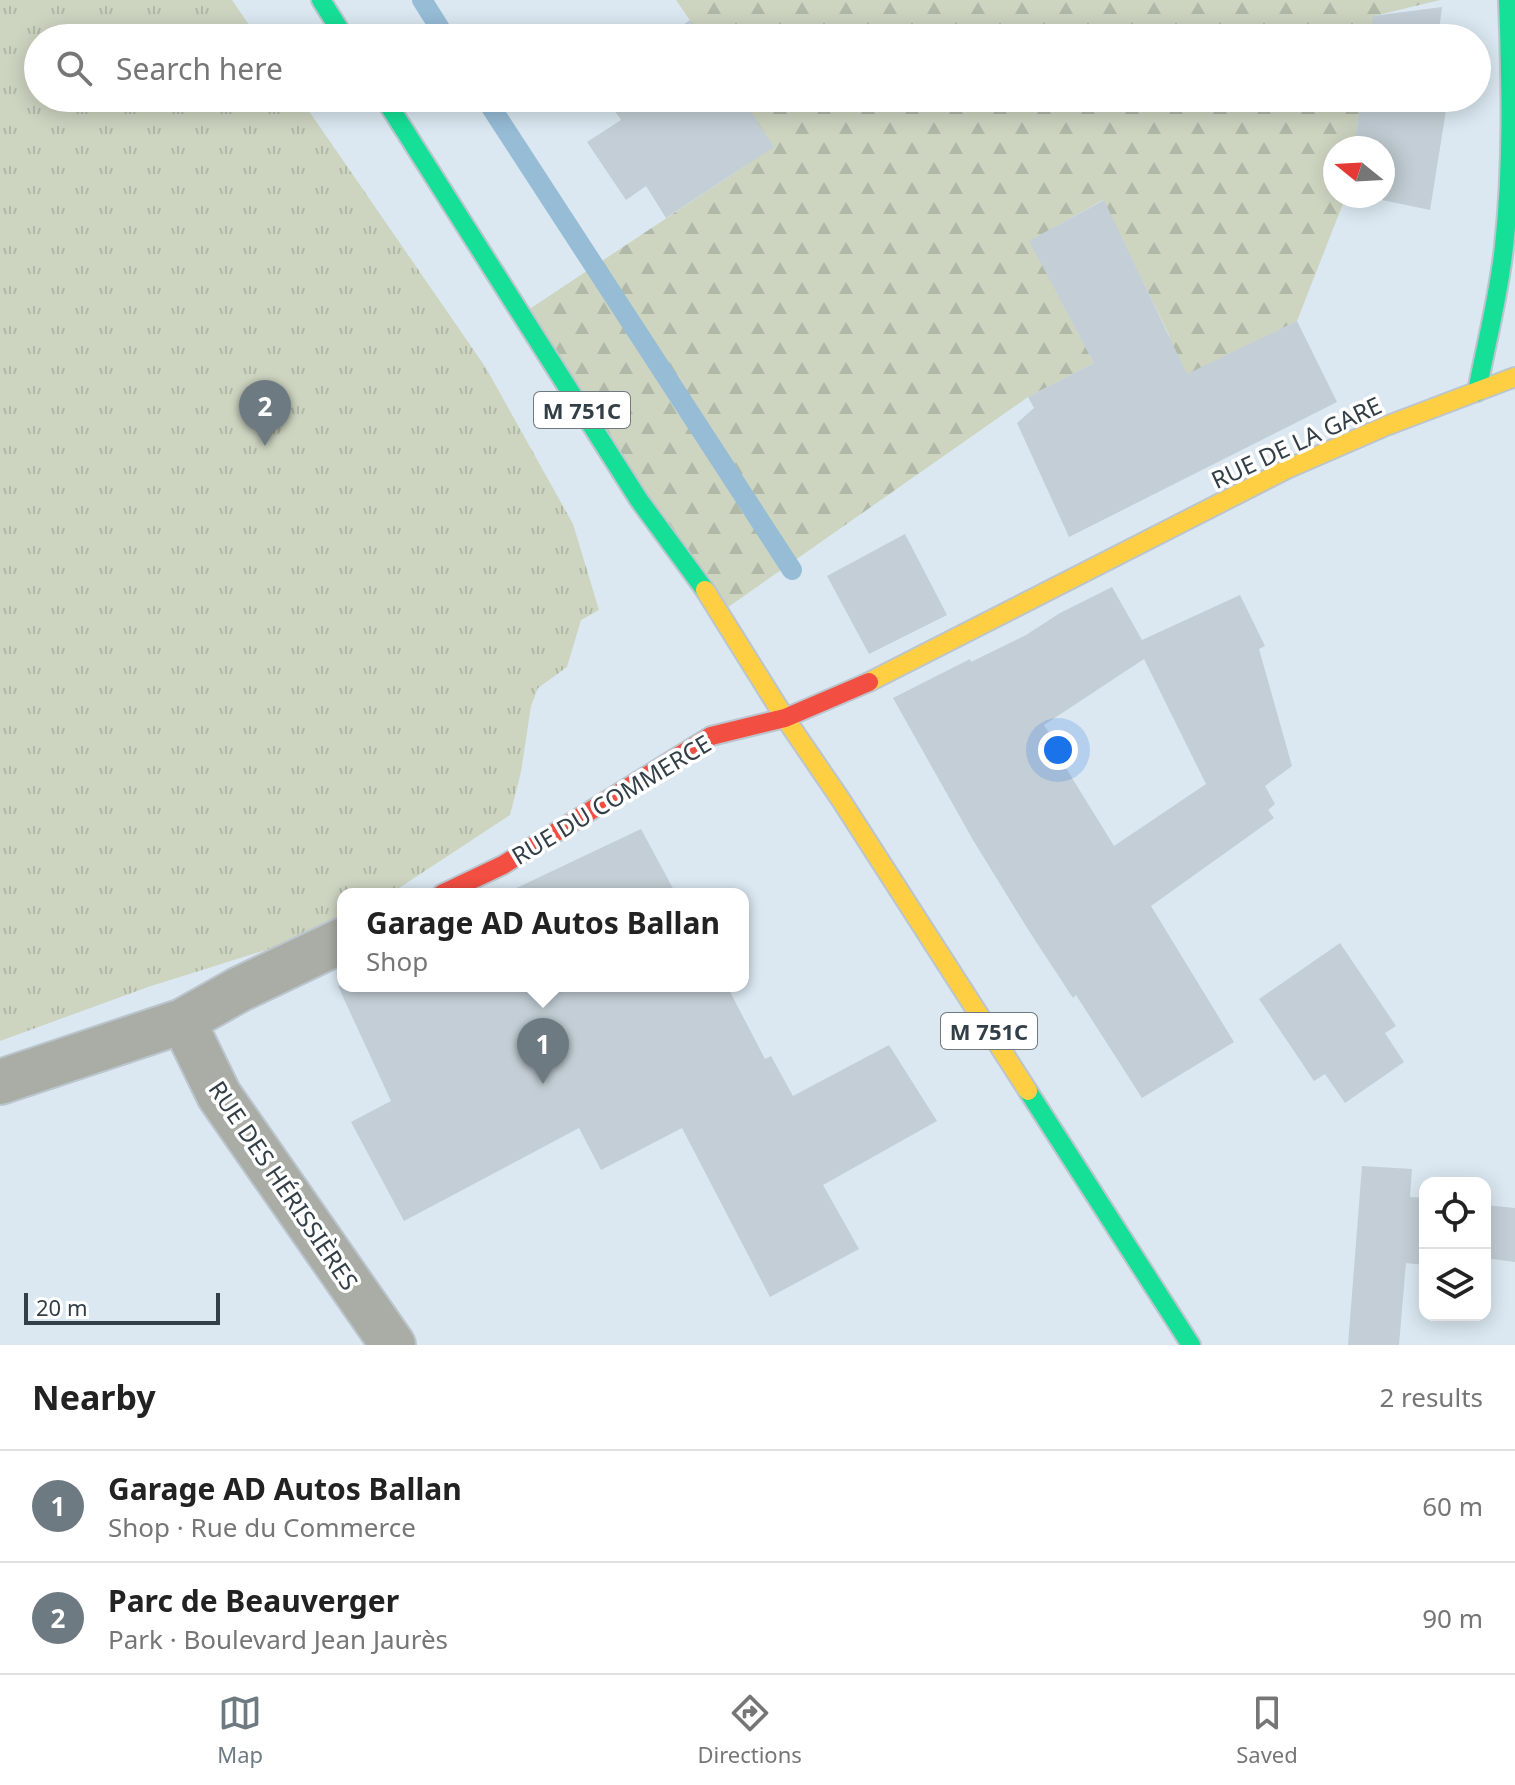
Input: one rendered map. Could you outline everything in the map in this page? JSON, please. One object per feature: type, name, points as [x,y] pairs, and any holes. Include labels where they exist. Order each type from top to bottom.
[{"type":"street","points":[[321,0],[336,24]]},
{"type":"street","points":[[1477,392],[1505,246],[1513,124],[1508,0]]},
{"type":"street","name":"M 751C","points":[[393,112],[639,500],[721,612],[785,718],[841,800],[1191,1345]]},
{"type":"street","name":"RUE DE LA GARE","points":[[785,718],[860,687],[1287,469],[1386,426],[1515,377]]},
{"type":"street","name":"RUE DU COMMERCE","points":[[455,888],[503,865],[711,736],[785,718]]},
{"type":"street","points":[[0,1082],[183,1021],[240,989],[337,943]]},
{"type":"street","name":"RUE DES HÉRISSIÈRES","points":[[183,1021],[219,1095],[393,1345]]},
{"type":"green space","points":[[0,0],[232,0],[248,24],[24,24],[24,112],[310,112],[486,368],[573,524],[599,610],[581,620],[567,667],[538,688],[531,706],[521,772],[510,815],[399,888],[337,888],[337,928],[148,987],[0,1041]]},
{"type":"green space","points":[[676,0],[1440,0],[1374,16],[1373,24],[692,24]]},
{"type":"green space","points":[[743,112],[1359,112],[1356,136],[1323,136],[1323,208],[1341,208],[1297,321],[1177,380],[1169,335],[1103,200],[1030,241],[1094,363],[1028,397],[721,612],[522,314],[745,166]]},
{"type":"building","points":[[1442,7],[1440,24],[1372,24],[1373,16]]},
{"type":"building","points":[[616,112],[751,112],[774,147],[666,218],[646,186],[626,200],[587,142],[621,120]]},
{"type":"building","points":[[1359,112],[1446,112],[1430,210],[1395,203],[1395,136],[1356,136]]},
{"type":"building","points":[[1104,200],[1187,374],[1297,321],[1337,402],[1069,537],[1017,423],[1034,408],[1028,397],[1094,363],[1029,241]]},
{"type":"building","points":[[905,534],[947,615],[869,654],[827,576]]},
{"type":"building","points":[[1112,587],[1142,640],[1240,595],[1265,646],[1259,649],[1292,766],[1265,786],[1275,804],[1268,810],[1274,818],[1151,906],[1234,1042],[1142,1098],[1076,995],[1073,998],[1029,931],[973,840],[893,698],[1026,635],[1060,613]],"holes":[[[1144,659],[1206,784],[1114,846],[1061,760],[1064,758],[1044,725]]]},
{"type":"building","points":[[641,829],[673,888],[517,888]]},
{"type":"building","points":[[1340,943],[1396,1026],[1385,1033],[1404,1062],[1345,1103],[1325,1074],[1314,1081],[1259,999]]},
{"type":"building","points":[[341,992],[730,992],[765,1059],[771,1056],[793,1096],[889,1045],[937,1121],[823,1185],[859,1249],[770,1297],[682,1128],[601,1170],[579,1128],[404,1221],[351,1122],[391,1101]]},
{"type":"building","points":[[1362,1166],[1412,1169],[1410,1197],[1419,1198],[1419,1264],[1406,1263],[1399,1345],[1348,1345]]},
{"type":"building","points":[[1491,1206],[1515,1208],[1515,1262],[1491,1259]]},
{"type":"waterway","points":[[422,0],[437,24]]},
{"type":"waterway","points":[[494,112],[792,570]]},
{"type":"traffic: fast","points":[[321,0],[336,24]]},
{"type":"traffic: fast","points":[[1477,392],[1499,283],[1507,215],[1510,123],[1508,0]]},
{"type":"traffic: fast","points":[[393,112],[639,500],[705,590]]},
{"type":"traffic: fast","points":[[1028,1091],[1191,1345]]},
{"type":"traffic: slow","points":[[869,682],[1287,469],[1386,426],[1515,377]]},
{"type":"traffic: slow","points":[[705,590],[1028,1091]]},
{"type":"traffic: jam","points":[[455,888],[503,865],[711,736],[785,718],[869,682]]},
{"type":"place","name":"Parc de Beauverger","points":[[265,446]]},
{"type":"place","name":"Garage AD Autos Ballan","points":[[543,1084]]}]
